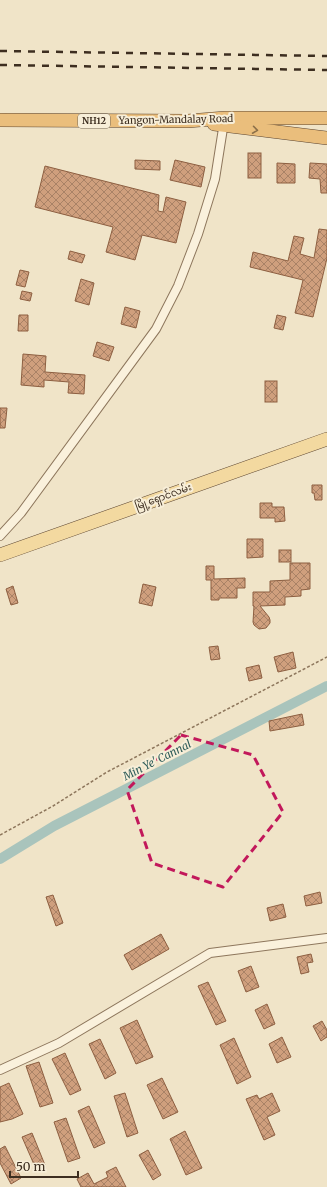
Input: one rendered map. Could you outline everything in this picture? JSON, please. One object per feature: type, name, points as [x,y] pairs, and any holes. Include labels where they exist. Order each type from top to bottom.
[{"type":"highway","name":"Yangon-Mandalay Road","points":[[0,120],[224,122],[327,118]]},
{"type":"highway","name":"NH12","points":[[224,122],[327,138]]},
{"type":"main road","name":"မြို့ရှောင်လမ်း","points":[[0,554],[327,439]]},
{"type":"street","points":[[0,536],[21,513],[156,329],[178,286],[198,234],[215,178],[224,122]]},
{"type":"street","points":[[0,1070],[59,1043],[210,953],[327,938]]},
{"type":"path","points":[[0,835],[53,806],[107,772],[327,658]]},
{"type":"highlighted area","points":[[181,735],[253,755],[283,812],[223,887],[152,863],[127,790]]},
{"type":"building","points":[[248,153],[261,153],[261,178],[248,178]]},
{"type":"building","points":[[135,160],[160,161],[160,170],[135,169]]},
{"type":"building","points":[[175,160],[205,167],[201,187],[170,180]]},
{"type":"building","points":[[277,163],[295,164],[295,183],[277,183]]},
{"type":"building","points":[[310,163],[327,164],[327,193],[321,193],[320,179],[309,178]]},
{"type":"building","points":[[45,166],[159,195],[158,211],[163,212],[166,197],[186,202],[176,243],[142,235],[135,260],[106,252],[113,227],[35,207]]},
{"type":"building","points":[[319,229],[327,230],[327,258],[313,317],[295,313],[303,280],[250,267],[253,252],[288,261],[294,236],[304,238],[300,254],[314,258]]},
{"type":"building","points":[[70,251],[85,255],[82,263],[68,259]]},
{"type":"building","points":[[20,270],[29,272],[25,287],[16,285]]},
{"type":"building","points":[[81,279],[94,283],[89,305],[75,301]]},
{"type":"building","points":[[22,291],[32,293],[30,301],[20,299]]},
{"type":"building","points":[[125,307],[140,311],[136,328],[121,324]]},
{"type":"building","points":[[19,315],[28,315],[28,331],[18,331]]},
{"type":"building","points":[[277,315],[286,317],[283,330],[274,328]]},
{"type":"building","points":[[97,342],[114,347],[109,361],[93,356]]},
{"type":"building","points":[[23,354],[46,356],[45,372],[85,375],[84,394],[68,393],[69,382],[44,380],[44,387],[21,385]]},
{"type":"building","points":[[265,381],[277,381],[277,402],[265,402]]},
{"type":"building","points":[[0,408],[7,408],[5,428],[0,428]]},
{"type":"building","points":[[312,485],[322,485],[322,500],[315,500],[314,493],[312,493]]},
{"type":"building","points":[[260,503],[272,503],[272,507],[284,507],[285,521],[275,522],[275,518],[260,518]]},
{"type":"building","points":[[247,539],[263,539],[263,557],[247,558]]},
{"type":"building","points":[[279,550],[291,550],[291,562],[279,562]]},
{"type":"building","points":[[290,563],[310,563],[310,589],[301,590],[301,596],[285,597],[285,605],[260,606],[269,617],[270,623],[266,628],[259,629],[253,622],[253,592],[270,592],[270,581],[290,580]]},
{"type":"building","points":[[206,566],[214,566],[214,579],[245,578],[245,588],[237,588],[237,598],[219,598],[219,600],[211,600],[211,580],[206,580]]},
{"type":"building","points":[[143,584],[156,587],[152,606],[139,603]]},
{"type":"building","points":[[13,586],[18,603],[11,605],[6,589]]},
{"type":"building","points":[[218,646],[220,659],[211,660],[209,647]]},
{"type":"building","points":[[293,652],[296,668],[278,672],[274,657]]},
{"type":"building","points":[[259,665],[262,678],[249,681],[246,668]]},
{"type":"building","points":[[302,714],[304,725],[270,731],[269,721]]},
{"type":"building","points":[[320,892],[322,903],[306,906],[304,896]]},
{"type":"building","points":[[53,895],[63,923],[56,926],[46,897]]},
{"type":"building","points":[[283,904],[286,917],[270,921],[267,908]]},
{"type":"building","points":[[161,934],[169,949],[132,970],[124,955]]},
{"type":"building","points":[[311,954],[313,962],[307,963],[309,972],[301,974],[297,957]]},
{"type":"building","points":[[251,966],[259,987],[246,992],[238,971]]},
{"type":"building","points":[[208,982],[226,1021],[216,1025],[198,986]]},
{"type":"building","points":[[267,1004],[275,1024],[264,1029],[255,1010]]},
{"type":"building","points":[[137,1020],[153,1057],[136,1064],[120,1028]]},
{"type":"building","points":[[322,1021],[327,1030],[327,1037],[321,1041],[313,1026]]},
{"type":"building","points":[[282,1037],[291,1057],[277,1063],[269,1044]]},
{"type":"building","points":[[234,1038],[251,1077],[237,1084],[220,1045]]},
{"type":"building","points":[[100,1039],[116,1073],[105,1079],[89,1044]]},
{"type":"building","points":[[65,1053],[81,1090],[70,1095],[52,1059]]},
{"type":"building","points":[[39,1062],[53,1103],[40,1107],[26,1066]]},
{"type":"building","points":[[162,1078],[178,1112],[163,1119],[147,1085]]},
{"type":"building","points":[[9,1083],[23,1114],[0,1122],[0,1087]]},
{"type":"building","points":[[125,1093],[138,1133],[127,1137],[114,1096]]},
{"type":"building","points":[[272,1093],[280,1111],[267,1117],[275,1135],[264,1140],[246,1099],[257,1095],[259,1099]]},
{"type":"building","points":[[89,1106],[105,1143],[94,1148],[78,1111]]},
{"type":"building","points":[[66,1118],[80,1158],[68,1162],[54,1122]]},
{"type":"building","points":[[185,1131],[202,1168],[186,1175],[170,1139]]},
{"type":"building","points":[[32,1133],[45,1165],[36,1169],[22,1137]]},
{"type":"building","points":[[5,1146],[21,1178],[11,1184],[0,1163],[0,1149]]},
{"type":"building","points":[[148,1150],[161,1175],[153,1180],[139,1155]]},
{"type":"building","points":[[116,1167],[126,1187],[81,1187],[77,1179],[88,1173],[94,1184],[108,1177],[106,1172]]},
{"type":"waterway","name":"Min Ye' Cannal","points":[[0,859],[54,826],[327,686]]},
{"type":"railway","points":[[0,51],[327,56]]},
{"type":"railway","points":[[0,65],[327,70]]}]
